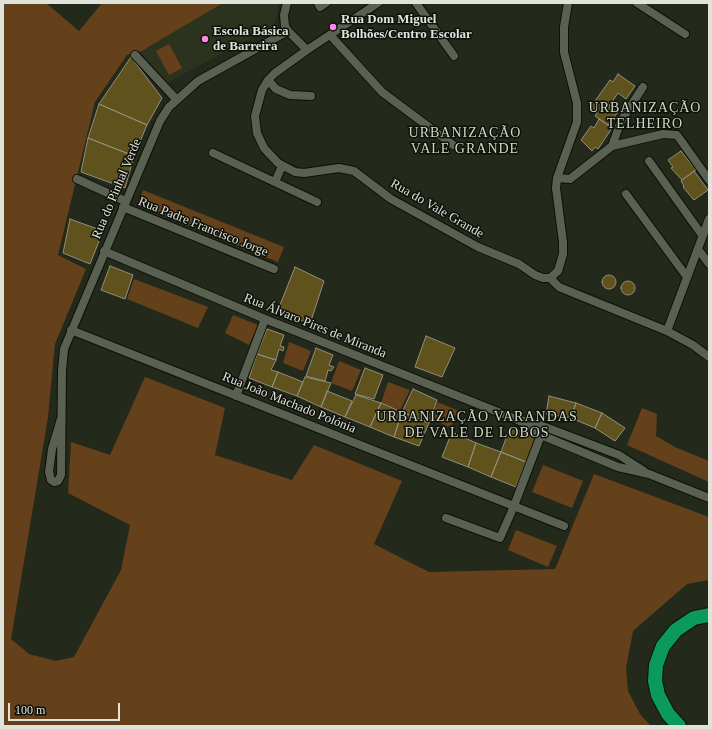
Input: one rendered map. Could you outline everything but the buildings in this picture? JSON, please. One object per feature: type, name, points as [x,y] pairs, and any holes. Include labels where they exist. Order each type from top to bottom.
[{"type":"highway","points":[[678,726],[668,714],[658,695],[655,681],[656,665],[663,646],[676,630],[694,618],[709,615]]},
{"type":"highway","points":[[691,726],[677,711],[668,695],[664,679],[666,664],[669,653],[680,638],[691,630],[709,625]]},
{"type":"street","points":[[287,3],[284,15],[288,32],[307,50]]},
{"type":"street","points":[[318,3],[320,7],[326,3]]},
{"type":"street","name":"Rua do Vale Grande","points":[[378,3],[331,36],[307,50],[275,73],[268,80],[259,98],[255,116],[257,133],[267,153],[290,171],[304,173],[339,168],[354,171],[391,199],[478,247],[519,264],[535,275],[542,278],[550,278]]},
{"type":"street","points":[[416,3],[454,56]]},
{"type":"street","points":[[568,3],[564,27],[564,52],[576,103],[577,122],[557,178],[557,198],[563,242],[563,254],[558,271],[550,278],[554,283],[566,290],[667,331],[693,345],[709,356]]},
{"type":"street","points":[[637,3],[685,34]]},
{"type":"street","name":"Rua do Pinhal Verde","points":[[61,419],[52,448],[49,472],[51,480],[54,482],[58,481],[61,474],[62,359],[71,330],[160,121],[176,100],[198,81],[288,32]]},
{"type":"street","points":[[331,36],[382,92],[453,145]]},
{"type":"street","points":[[135,55],[176,100]]},
{"type":"street","points":[[268,80],[276,89],[290,95],[312,96]]},
{"type":"street","points":[[612,146],[621,121],[643,87]]},
{"type":"street","points":[[557,178],[570,179],[612,146],[664,134],[677,135],[709,180]]},
{"type":"street","points":[[213,153],[317,202]]},
{"type":"street","points":[[649,160],[702,235]]},
{"type":"street","points":[[275,182],[282,166]]},
{"type":"street","name":"Rua Padre Francisco Jorge","points":[[76,179],[124,204],[274,269]]},
{"type":"street","points":[[626,194],[688,277]]},
{"type":"street","points":[[667,331],[709,219]]},
{"type":"street","points":[[698,249],[709,264]]},
{"type":"street","name":"Rua Álvaro Pires de Miranda","points":[[104,251],[265,319],[518,420],[541,435],[618,467],[649,474],[709,498]]},
{"type":"street","points":[[236,396],[265,319]]},
{"type":"street","name":"Rua João Machado Polónia","points":[[71,330],[564,526]]},
{"type":"street","name":"Rua Álvaro Pires de Miranda","points":[[518,420],[532,422],[619,455],[649,474]]},
{"type":"street","points":[[446,518],[500,538],[541,435]]},
{"type":"shaded area","points":[[3,3],[46,3],[79,31],[102,3],[223,3],[140,52],[127,55],[95,102],[58,255],[86,269],[55,344],[48,417],[11,639],[29,654],[56,661],[74,657],[121,570],[130,525],[68,493],[71,442],[110,455],[145,377],[225,408],[215,455],[292,480],[314,445],[402,481],[374,544],[429,572],[555,569],[594,474],[709,517],[709,580],[687,584],[633,631],[626,668],[628,691],[640,714],[651,726],[3,726]]},
{"type":"shaded area","name":"Escola Básica de Barreira","points":[[223,3],[279,3],[275,23],[272,27],[167,83],[140,52]]},
{"type":"shaded area","points":[[169,44],[182,68],[169,75],[156,51]]},
{"type":"shaded area","points":[[143,190],[284,247],[278,262],[137,205]]},
{"type":"shaded area","points":[[134,279],[208,307],[198,328],[127,299]]},
{"type":"shaded area","points":[[233,315],[258,325],[249,345],[225,333]]},
{"type":"shaded area","points":[[289,342],[311,351],[303,371],[283,363]]},
{"type":"shaded area","points":[[339,361],[361,370],[352,391],[331,383]]},
{"type":"shaded area","points":[[388,382],[410,390],[400,410],[381,403]]},
{"type":"shaded area","points":[[437,402],[457,410],[451,428],[432,419]]},
{"type":"shaded area","points":[[642,408],[657,414],[656,436],[675,447],[709,461],[709,482],[627,445]]},
{"type":"shaded area","points":[[543,465],[583,481],[572,508],[532,492]]},
{"type":"shaded area","points":[[516,530],[557,546],[548,567],[508,550]]},
{"type":"place","name":"Rua Dom Miguel Bolhões/Centro Escolar","points":[[333,27]]},
{"type":"place","name":"Escola Básica de Barreira","points":[[205,39]]},
{"type":"district","name":"URBANIZAÇÃO TELHEIRO","points":[[645,116]]},
{"type":"district","name":"URBANIZAÇÃO VALE GRANDE","points":[[465,142]]},
{"type":"district","name":"URBANIZAÇÃO VARANDAS DE VALE DE LOBOS","points":[[477,426]]}]
